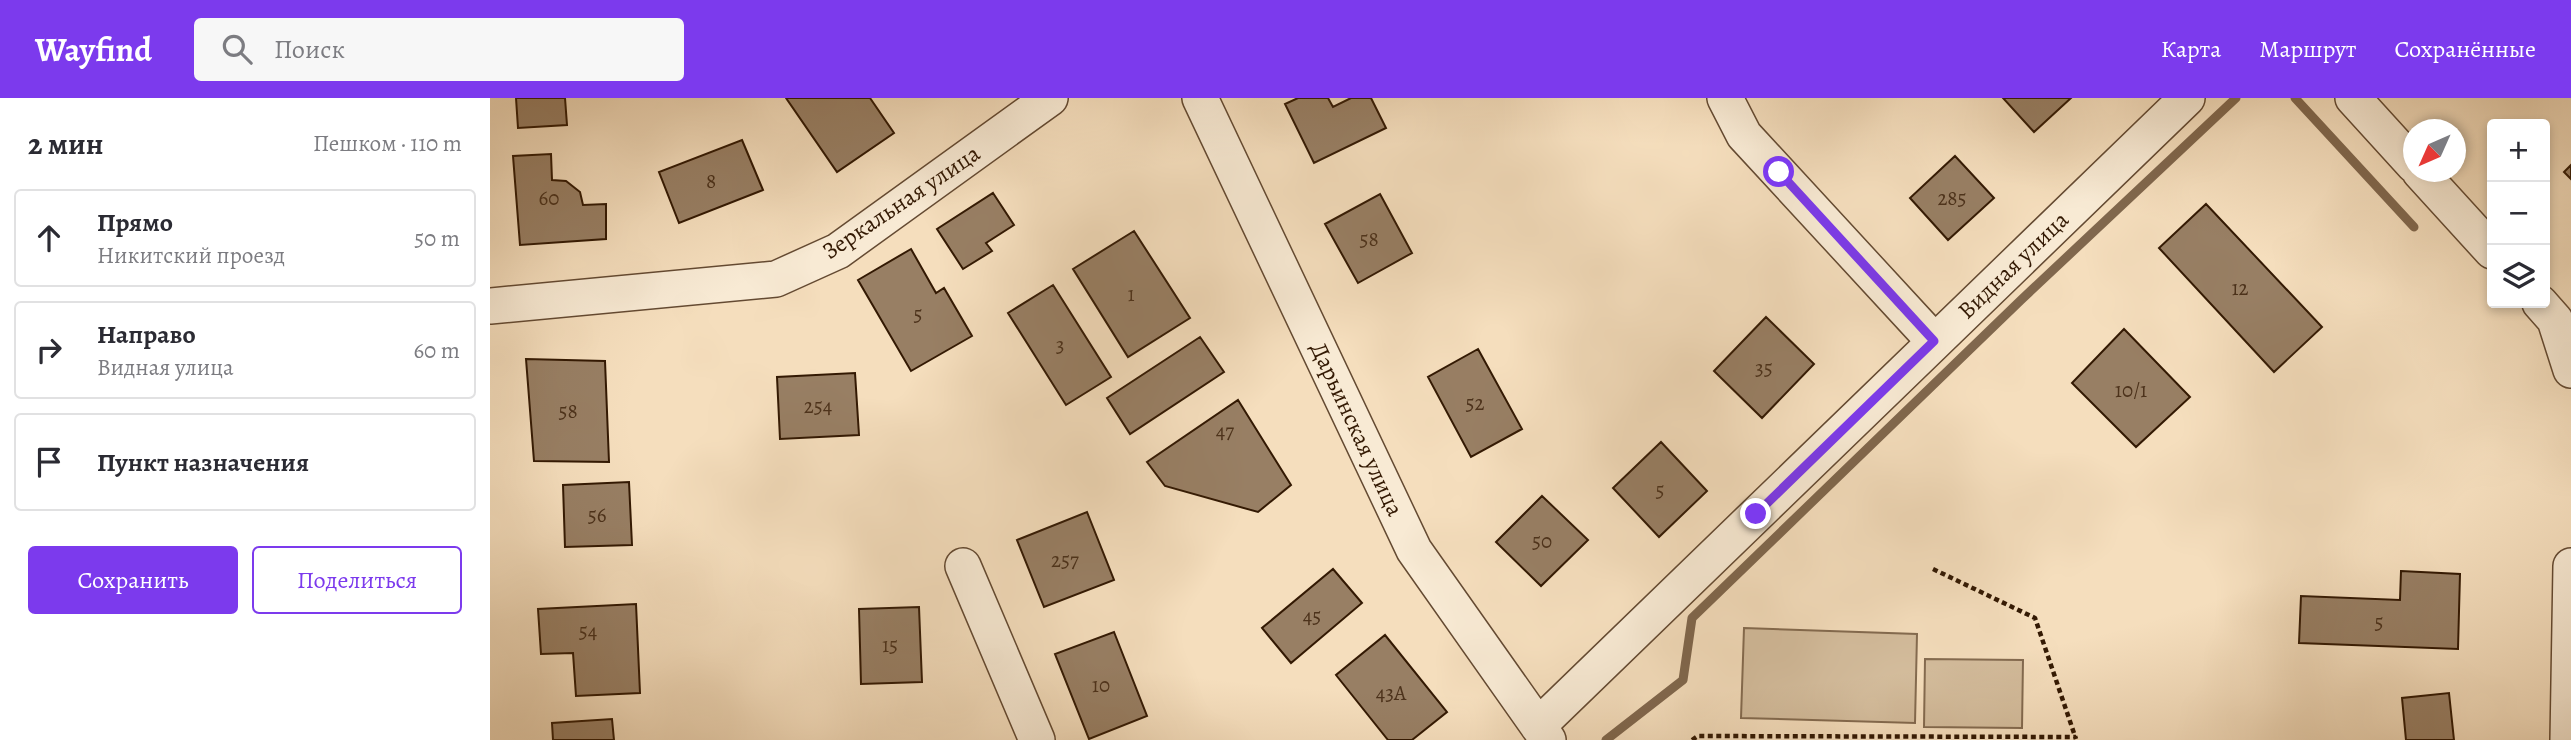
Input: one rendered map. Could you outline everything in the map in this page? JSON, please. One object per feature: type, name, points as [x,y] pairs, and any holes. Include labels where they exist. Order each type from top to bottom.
[{"type":"street","name":"Зеркальная улица","points":[[490,306],[776,279],[838,250],[1050,98]]},
{"type":"street","name":"Дарьинская улица","points":[[1200,98],[1414,550],[1543,733]]},
{"type":"street","points":[[1726,98],[1744,135],[1934,341]]},
{"type":"street","name":"Видная улица","points":[[1543,733],[1934,341],[2187,98]]},
{"type":"street","points":[[2353,98],[2403,153]]},
{"type":"street","points":[[2429,182],[2487,246]]},
{"type":"street","points":[[2544,308],[2555,320],[2571,370]]},
{"type":"street","points":[[963,566],[1037,740]]},
{"type":"street","points":[[2568,740],[2571,566]]},
{"type":"path","points":[[1692,740],[1698,736],[2076,739],[2035,618],[1933,569]]},
{"type":"shaded area","points":[[1744,628],[1917,634],[1915,723],[1741,718]]},
{"type":"shaded area","points":[[1925,659],[2023,660],[2022,728],[1924,727]]},
{"type":"building","points":[[516,98],[565,98],[567,125],[518,128]]},
{"type":"building","points":[[786,98],[870,98],[894,133],[837,172]]},
{"type":"building","points":[[1298,98],[1328,98],[1333,107],[1351,98],[1371,98],[1386,128],[1314,163],[1285,104]]},
{"type":"building","points":[[2003,98],[2071,98],[2034,132]]},
{"type":"building","points":[[742,140],[763,190],[679,223],[659,172]]},
{"type":"building","points":[[551,154],[552,180],[566,181],[580,192],[583,205],[606,204],[606,239],[520,245],[513,156]]},
{"type":"building","points":[[1955,156],[1994,198],[1948,240],[1910,198]]},
{"type":"building","points":[[2571,165],[2571,179],[2564,172]]},
{"type":"building","points":[[993,193],[1014,225],[986,243],[992,251],[963,269],[937,229]]},
{"type":"building","points":[[1380,194],[1412,253],[1358,283],[1325,224]]},
{"type":"building","points":[[2206,204],[2322,327],[2274,372],[2159,248]]},
{"type":"building","points":[[1134,231],[1190,318],[1128,357],[1073,269]]},
{"type":"building","points":[[911,249],[936,293],[944,288],[972,336],[911,371],[858,280]]},
{"type":"building","points":[[1053,285],[1111,377],[1066,405],[1008,313]]},
{"type":"building","points":[[1766,317],[1814,364],[1762,418],[1714,371]]},
{"type":"building","points":[[2124,329],[2190,397],[2136,447],[2072,383]]},
{"type":"building","points":[[1200,337],[1224,372],[1130,434],[1107,398]]},
{"type":"building","points":[[1478,349],[1522,429],[1471,457],[1428,377]]},
{"type":"building","points":[[526,359],[605,361],[609,462],[534,461]]},
{"type":"building","points":[[855,373],[859,435],[780,439],[777,377]]},
{"type":"building","points":[[1238,400],[1291,485],[1258,512],[1165,486],[1147,462]]},
{"type":"building","points":[[1661,442],[1707,491],[1659,537],[1613,488]]},
{"type":"building","points":[[629,482],[632,545],[565,547],[563,485]]},
{"type":"building","points":[[1542,496],[1588,540],[1541,586],[1496,542]]},
{"type":"building","points":[[1087,512],[1114,580],[1044,607],[1017,540]]},
{"type":"building","points":[[1333,569],[1362,603],[1291,663],[1262,628]]},
{"type":"building","points":[[2401,571],[2460,574],[2458,649],[2299,643],[2301,596],[2400,600]]},
{"type":"building","points":[[636,604],[640,693],[576,696],[573,653],[541,654],[538,609]]},
{"type":"building","points":[[919,607],[922,682],[861,684],[859,609]]},
{"type":"building","points":[[1114,632],[1147,716],[1089,739],[1055,654]]},
{"type":"building","points":[[1385,635],[1447,712],[1412,740],[1388,740],[1336,675]]},
{"type":"building","points":[[2449,693],[2454,740],[2406,740],[2402,698]]},
{"type":"building","points":[[612,719],[614,740],[553,740],[552,723]]},
{"type":"waterway","points":[[1606,740],[1683,680],[1692,618],[2021,300],[2236,98]]},
{"type":"waterway","points":[[2295,98],[2414,227]]},
{"type":"route","points":[[1756,514],[1934,341],[1779,172]]}]
